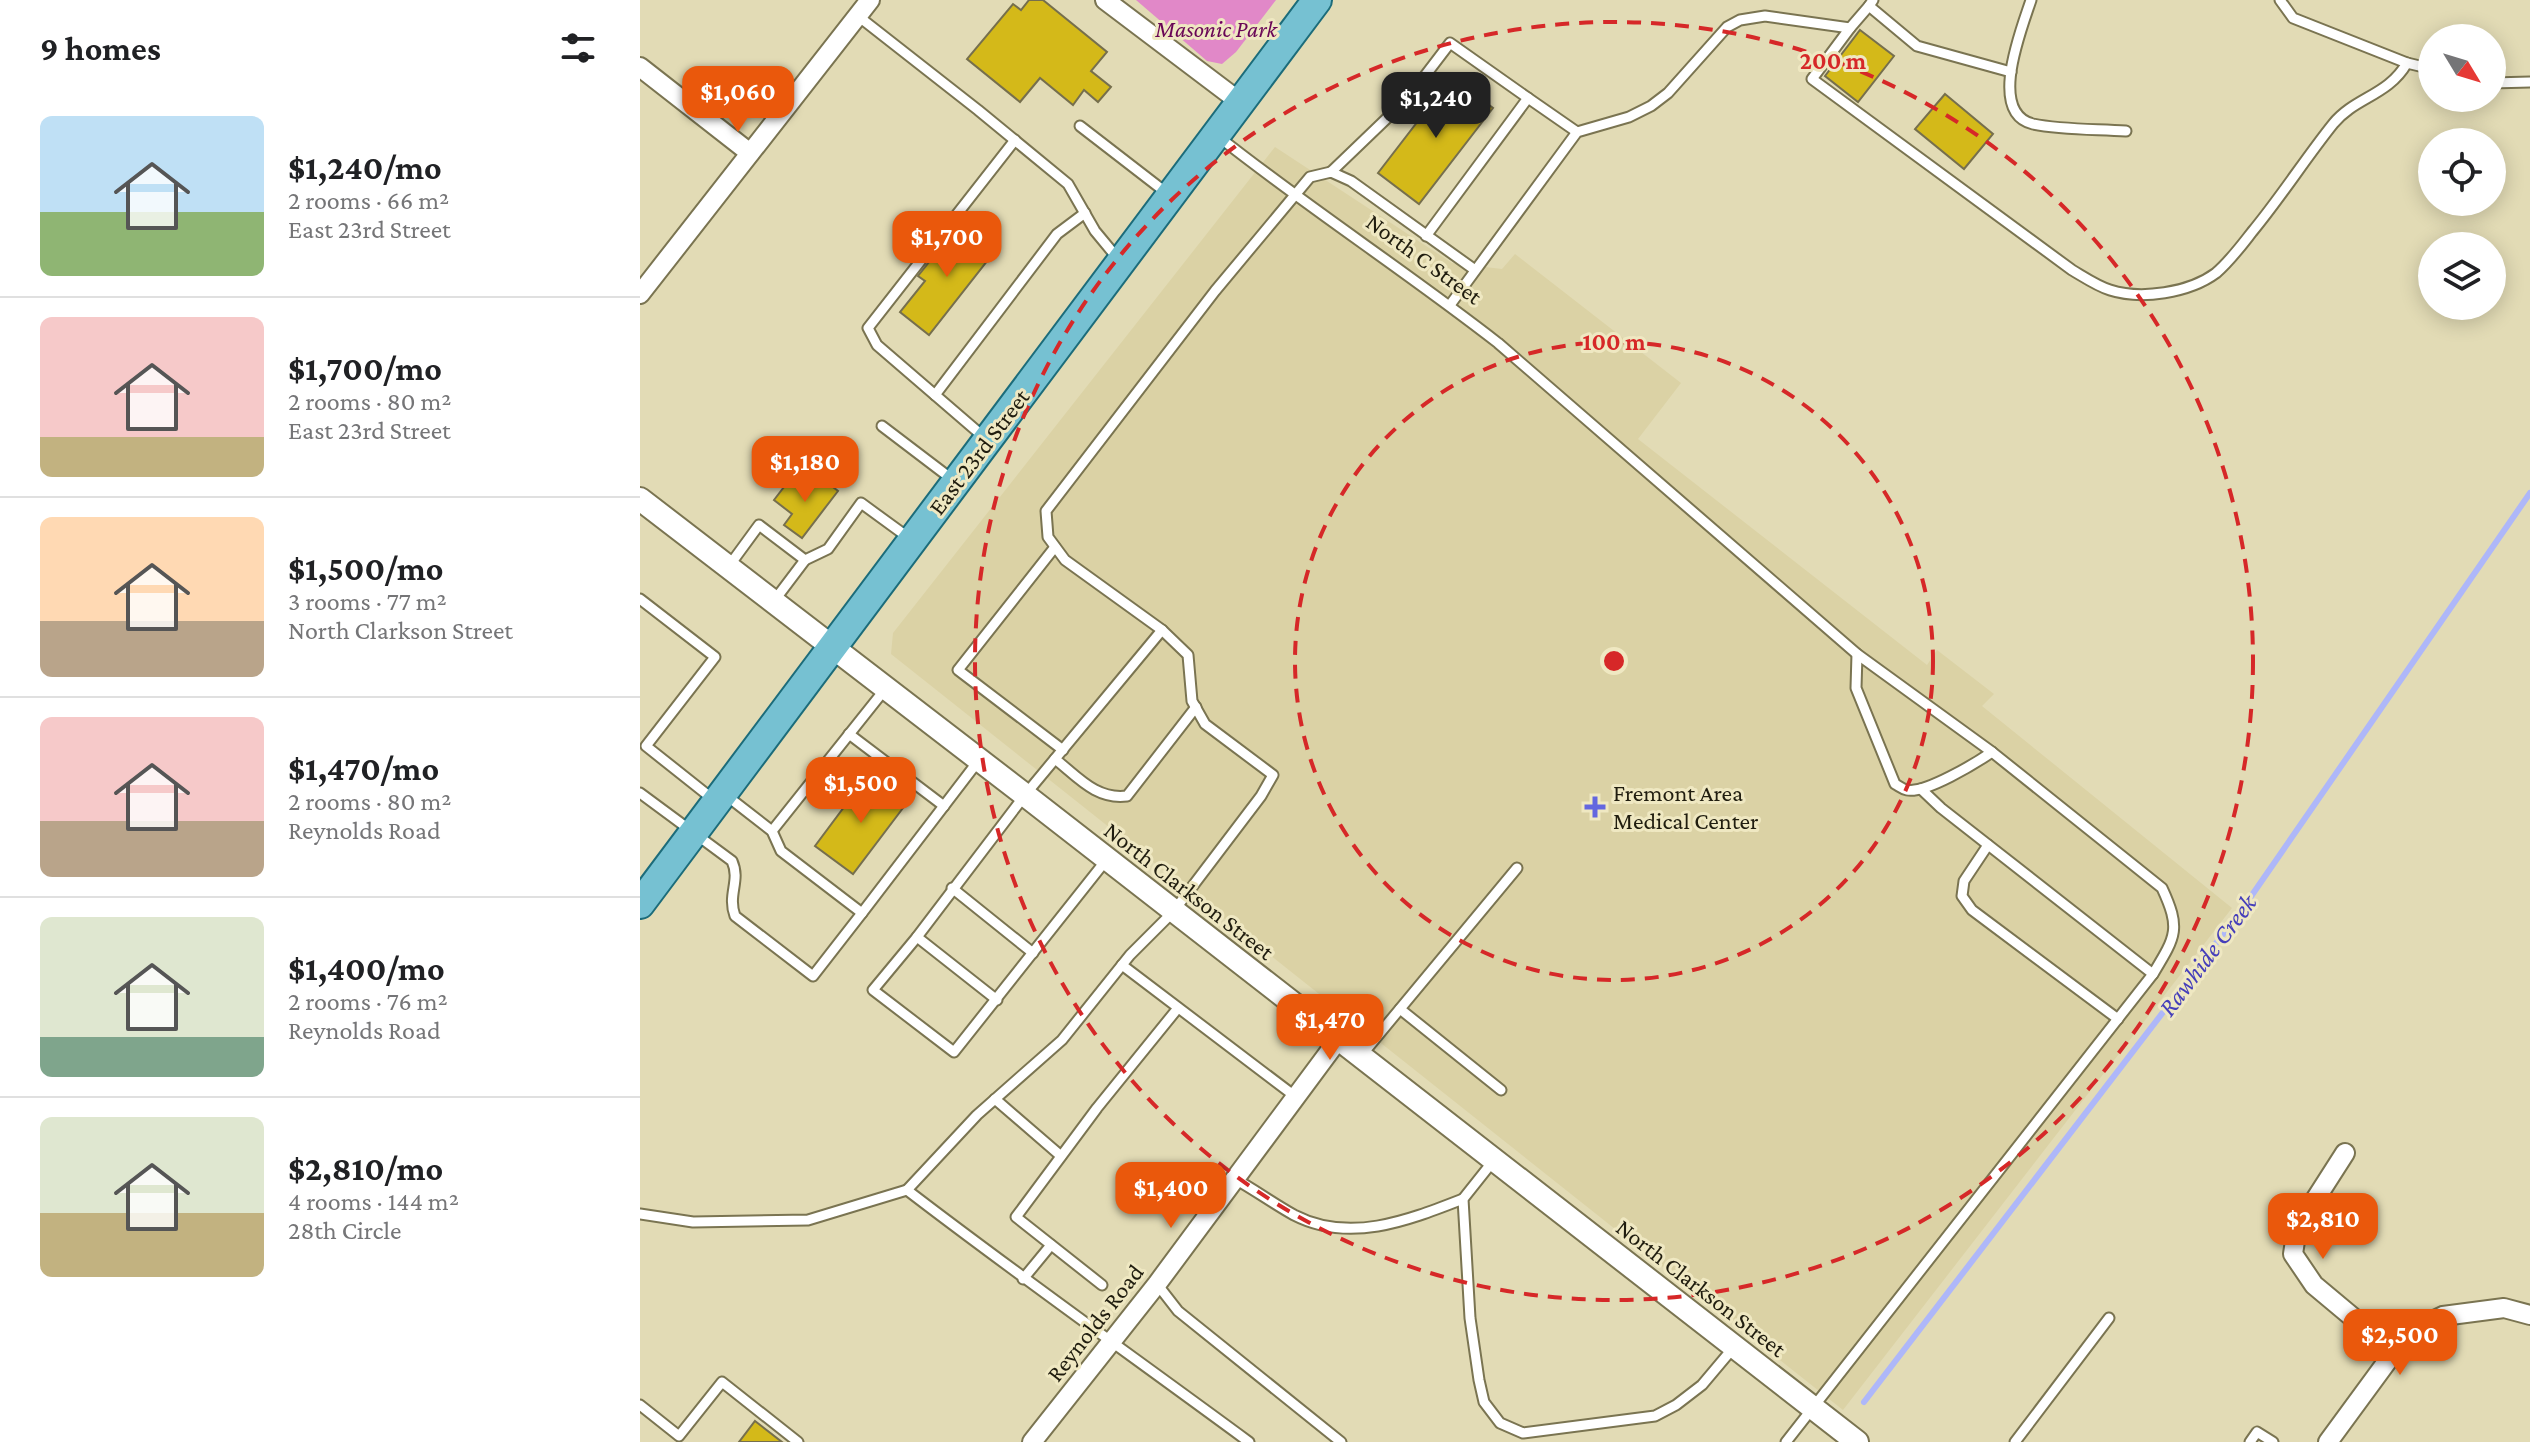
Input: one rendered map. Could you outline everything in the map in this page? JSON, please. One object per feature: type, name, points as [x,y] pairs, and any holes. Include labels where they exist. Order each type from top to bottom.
[{"type":"main road","name":"East 23rd Street","points":[[640,904],[1317,0]]},
{"type":"street","points":[[642,288],[870,0]]},
{"type":"street","points":[[1105,0],[1240,102]]},
{"type":"street","points":[[640,67],[750,153]]},
{"type":"street","name":"North Clarkson Street","points":[[640,499],[1857,1442]]},
{"type":"street","name":"Reynolds Road","points":[[1032,1442],[1157,1284],[1338,1040]]},
{"type":"street","points":[[2345,1153],[2297,1228],[2293,1254],[2314,1285],[2393,1351]]},
{"type":"street","points":[[2328,1442],[2408,1333],[2443,1316],[2504,1308],[2530,1315]]},
{"type":"lane","points":[[2031,0],[2007,83],[2013,107],[2029,123],[2126,131]]},
{"type":"lane","points":[[2280,0],[2293,18],[2418,66]]},
{"type":"lane","points":[[2011,72],[1917,46],[1871,3],[1812,79],[2072,270],[2109,290],[2147,294],[2172,290],[2214,274],[2234,255],[2272,208],[2336,121],[2353,106],[2381,92],[2399,77],[2407,63]]},
{"type":"lane","points":[[857,16],[1068,184],[1095,231],[1121,263]]},
{"type":"lane","points":[[1450,305],[1577,132],[1629,117],[1651,106],[1685,76],[1727,27],[1740,20],[1765,16],[1850,28]]},
{"type":"lane","points":[[640,1214],[693,1222],[808,1220],[907,1190],[995,1099],[1062,1040],[1122,965],[1173,912],[1261,796],[1273,775],[1205,724],[1192,701],[1188,655],[1162,630],[1065,560],[1048,537],[1046,511],[1293,195],[1310,177],[1331,172],[1408,98],[1450,43],[1577,132]]},
{"type":"lane","points":[[2506,83],[2530,82]]},
{"type":"lane","points":[[1426,236],[1528,98]]},
{"type":"lane","points":[[1080,126],[1171,196]]},
{"type":"lane","name":"North C Street","points":[[1216,135],[1293,195],[1450,305],[1498,343],[1857,654],[1992,752],[2162,888],[2175,915],[2173,942],[2153,974],[1786,1442]]},
{"type":"lane","points":[[988,440],[877,345],[868,328],[1015,140]]},
{"type":"lane","points":[[1331,172],[1351,181],[1475,270]]},
{"type":"lane","points":[[935,395],[1057,234],[1085,213]]},
{"type":"lane","points":[[882,426],[956,482]]},
{"type":"lane","points":[[773,602],[805,560],[828,549],[861,503],[912,540]]},
{"type":"lane","points":[[728,567],[759,525],[805,560]]},
{"type":"lane","points":[[1055,547],[958,670],[1063,750]]},
{"type":"lane","points":[[640,599],[715,657],[646,746],[772,831],[781,851],[862,913]]},
{"type":"lane","points":[[1107,859],[954,1052],[873,990],[1025,795],[1162,630]]},
{"type":"lane","points":[[1857,654],[1856,688],[1895,784],[1908,791],[1921,789],[1992,752]]},
{"type":"lane","points":[[772,831],[886,688]]},
{"type":"lane","points":[[1055,759],[1096,792],[1112,798],[1127,796],[1196,707]]},
{"type":"lane","points":[[849,734],[944,806]]},
{"type":"lane","points":[[640,793],[732,861],[737,872],[730,903],[735,916],[813,976],[979,760]]},
{"type":"lane","points":[[1921,789],[2153,974]]},
{"type":"lane","points":[[1988,845],[1964,881],[1962,896],[1972,910],[2118,1019]]},
{"type":"lane","points":[[1360,1057],[1517,868]]},
{"type":"lane","points":[[952,888],[1033,953]]},
{"type":"lane","points":[[917,937],[997,1000]]},
{"type":"lane","points":[[1122,965],[1296,1097]]},
{"type":"lane","points":[[1102,1285],[1016,1217],[1178,1008]]},
{"type":"lane","points":[[1400,1009],[1501,1090]]},
{"type":"lane","points":[[995,1099],[1061,1156]]},
{"type":"lane","points":[[1235,1179],[1296,1216],[1328,1227],[1357,1229],[1403,1222],[1463,1199],[1494,1160]]},
{"type":"lane","points":[[907,1190],[1023,1279],[1249,1442]]},
{"type":"lane","points":[[1463,1199],[1470,1318],[1479,1380],[1484,1402],[1500,1423],[1523,1433],[1655,1416],[1702,1385],[1734,1347]]},
{"type":"lane","points":[[1023,1279],[1051,1245]]},
{"type":"lane","points":[[1157,1284],[1178,1311],[1341,1442]]},
{"type":"lane","points":[[2015,1442],[2109,1318]]},
{"type":"lane","points":[[640,1405],[678,1439],[722,1382],[798,1442]]},
{"type":"lane","points":[[2250,1442],[2257,1432],[2273,1442]]},
{"type":"shaded area","name":"Fremont Area Medical Center","points":[[1275,147],[1452,263],[1502,269],[1515,254],[1681,383],[1638,439],[1927,665],[1937,650],[1994,694],[1982,706],[2232,908],[1843,1410],[891,654],[893,633]]},
{"type":"green space","name":"Masonic Park","points":[[1136,0],[1276,0],[1236,52],[1222,64],[1207,61]]},
{"type":"building","points":[[1029,0],[1043,0],[1107,52],[1091,71],[1111,87],[1098,102],[1084,90],[1073,105],[1040,78],[1020,102],[967,59],[1013,4],[1021,10]]},
{"type":"building","points":[[1860,30],[1894,56],[1858,102],[1825,76]]},
{"type":"building","points":[[1452,77],[1493,108],[1419,204],[1378,173]]},
{"type":"building","points":[[1945,94],[1993,134],[1964,169],[1915,129]]},
{"type":"building","points":[[965,227],[995,251],[929,335],[900,312],[925,281],[918,276],[953,232],[958,236]]},
{"type":"building","points":[[820,477],[838,491],[802,538],[784,525],[792,514],[774,500],[791,478],[809,491]]},
{"type":"building","points":[[868,775],[906,804],[853,874],[815,846]]},
{"type":"building","points":[[755,1421],[782,1442],[739,1442]]},
{"type":"waterway","name":"Rawhide Creek","points":[[1864,1402],[2243,908],[2530,493]]},
{"type":"place","name":"Fremont Area Medical Center","points":[[1595,807]]}]
